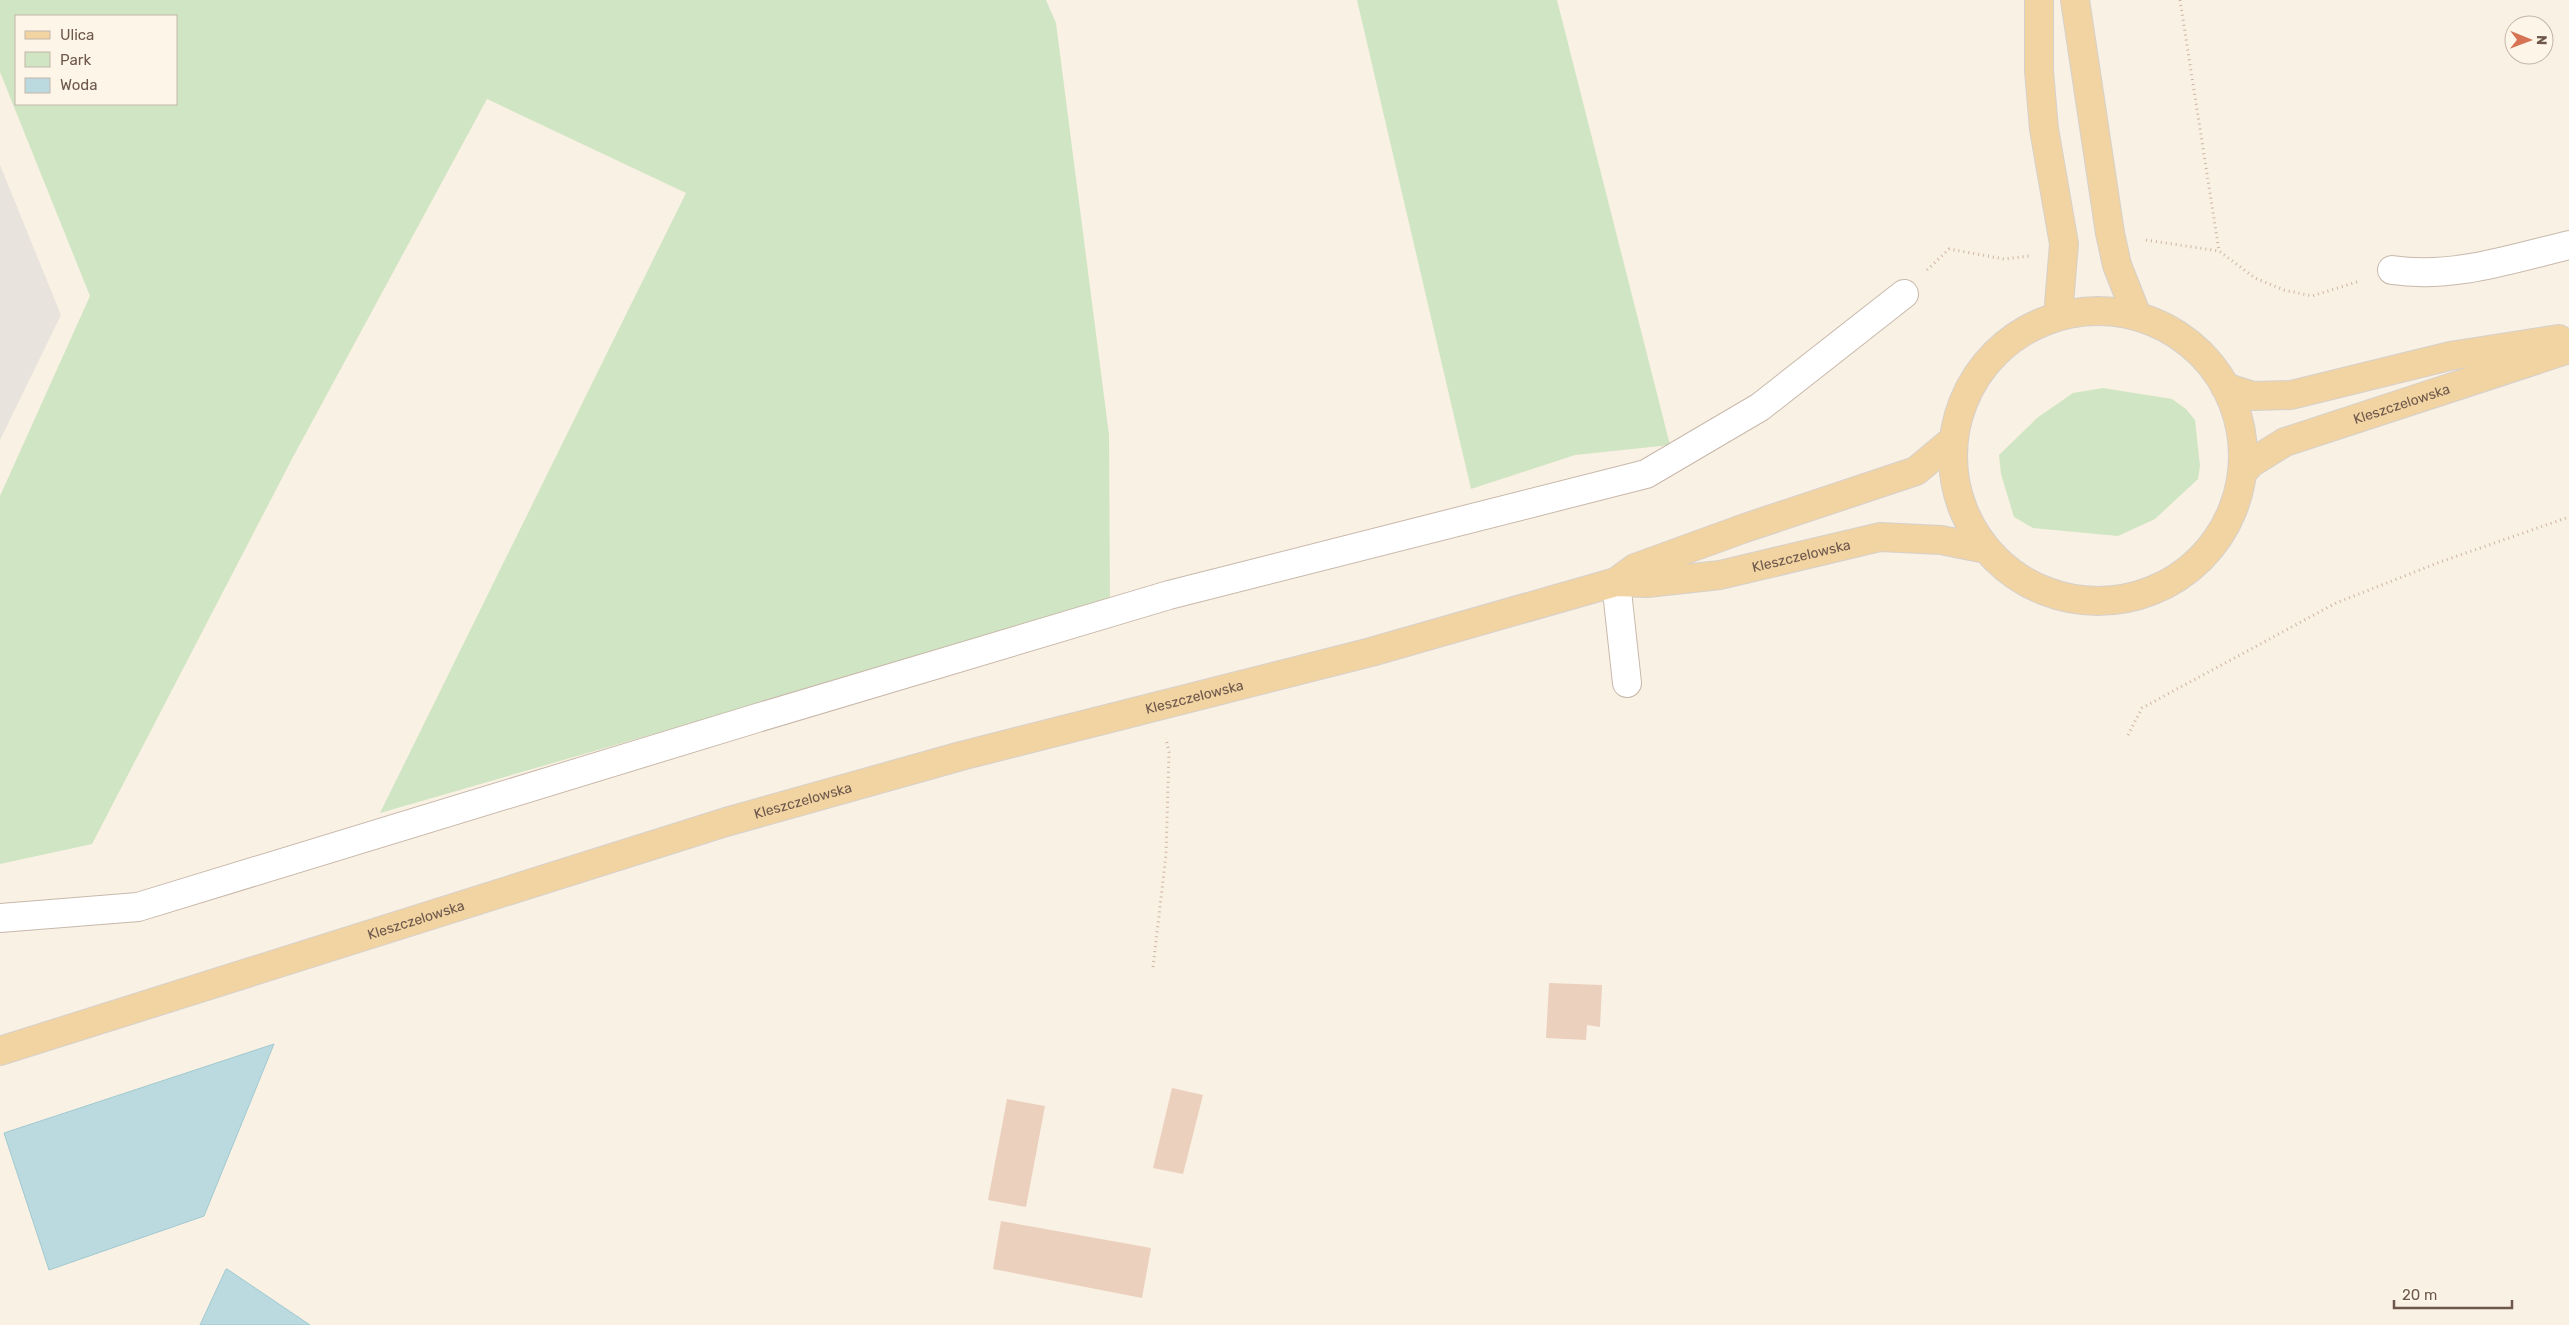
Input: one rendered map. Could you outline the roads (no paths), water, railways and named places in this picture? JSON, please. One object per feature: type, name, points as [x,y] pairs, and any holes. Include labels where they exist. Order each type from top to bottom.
[{"type":"main road","points":[[2039,0],[2038,71],[2044,129],[2064,244],[2058,316]]},
{"type":"main road","points":[[2075,0],[2116,265],[2137,316]]},
{"type":"main road","points":[[2084,311],[2110,311],[2137,316],[2164,326],[2188,342],[2209,362],[2225,387],[2240,429],[2242,473],[2233,510],[2215,543],[2189,570],[2156,590],[2120,600],[2082,601],[2046,592],[2013,575],[1986,549],[1972,530],[1962,509],[1952,464],[1953,440],[1960,407],[1976,376],[1993,356],[2026,329],[2058,316],[2084,311]]},
{"type":"main road","points":[[2225,387],[2253,396],[2291,395],[2450,356],[2569,338]]},
{"type":"main road","name":"Kleszczelowska","points":[[2242,473],[2251,463],[2286,442],[2569,349]]},
{"type":"main road","name":"Kleszczelowska","points":[[0,1051],[726,822],[961,756],[1371,652],[1616,582],[1644,565],[1745,528],[1916,470],[1953,440]]},
{"type":"main road","name":"Kleszczelowska","points":[[1616,582],[1647,583],[1720,575],[1880,537],[1941,540],[1986,549]]},
{"type":"lane","points":[[2392,270],[2414,274],[2457,272],[2569,245]]},
{"type":"lane","points":[[0,918],[138,907],[757,718],[1169,595],[1646,474],[1760,407],[1904,294]]},
{"type":"lane","points":[[1616,582],[1627,684]]},
{"type":"water","points":[[274,1044],[204,1216],[49,1270],[4,1133]]},
{"type":"water","points":[[227,1269],[310,1325],[200,1325]]}]
